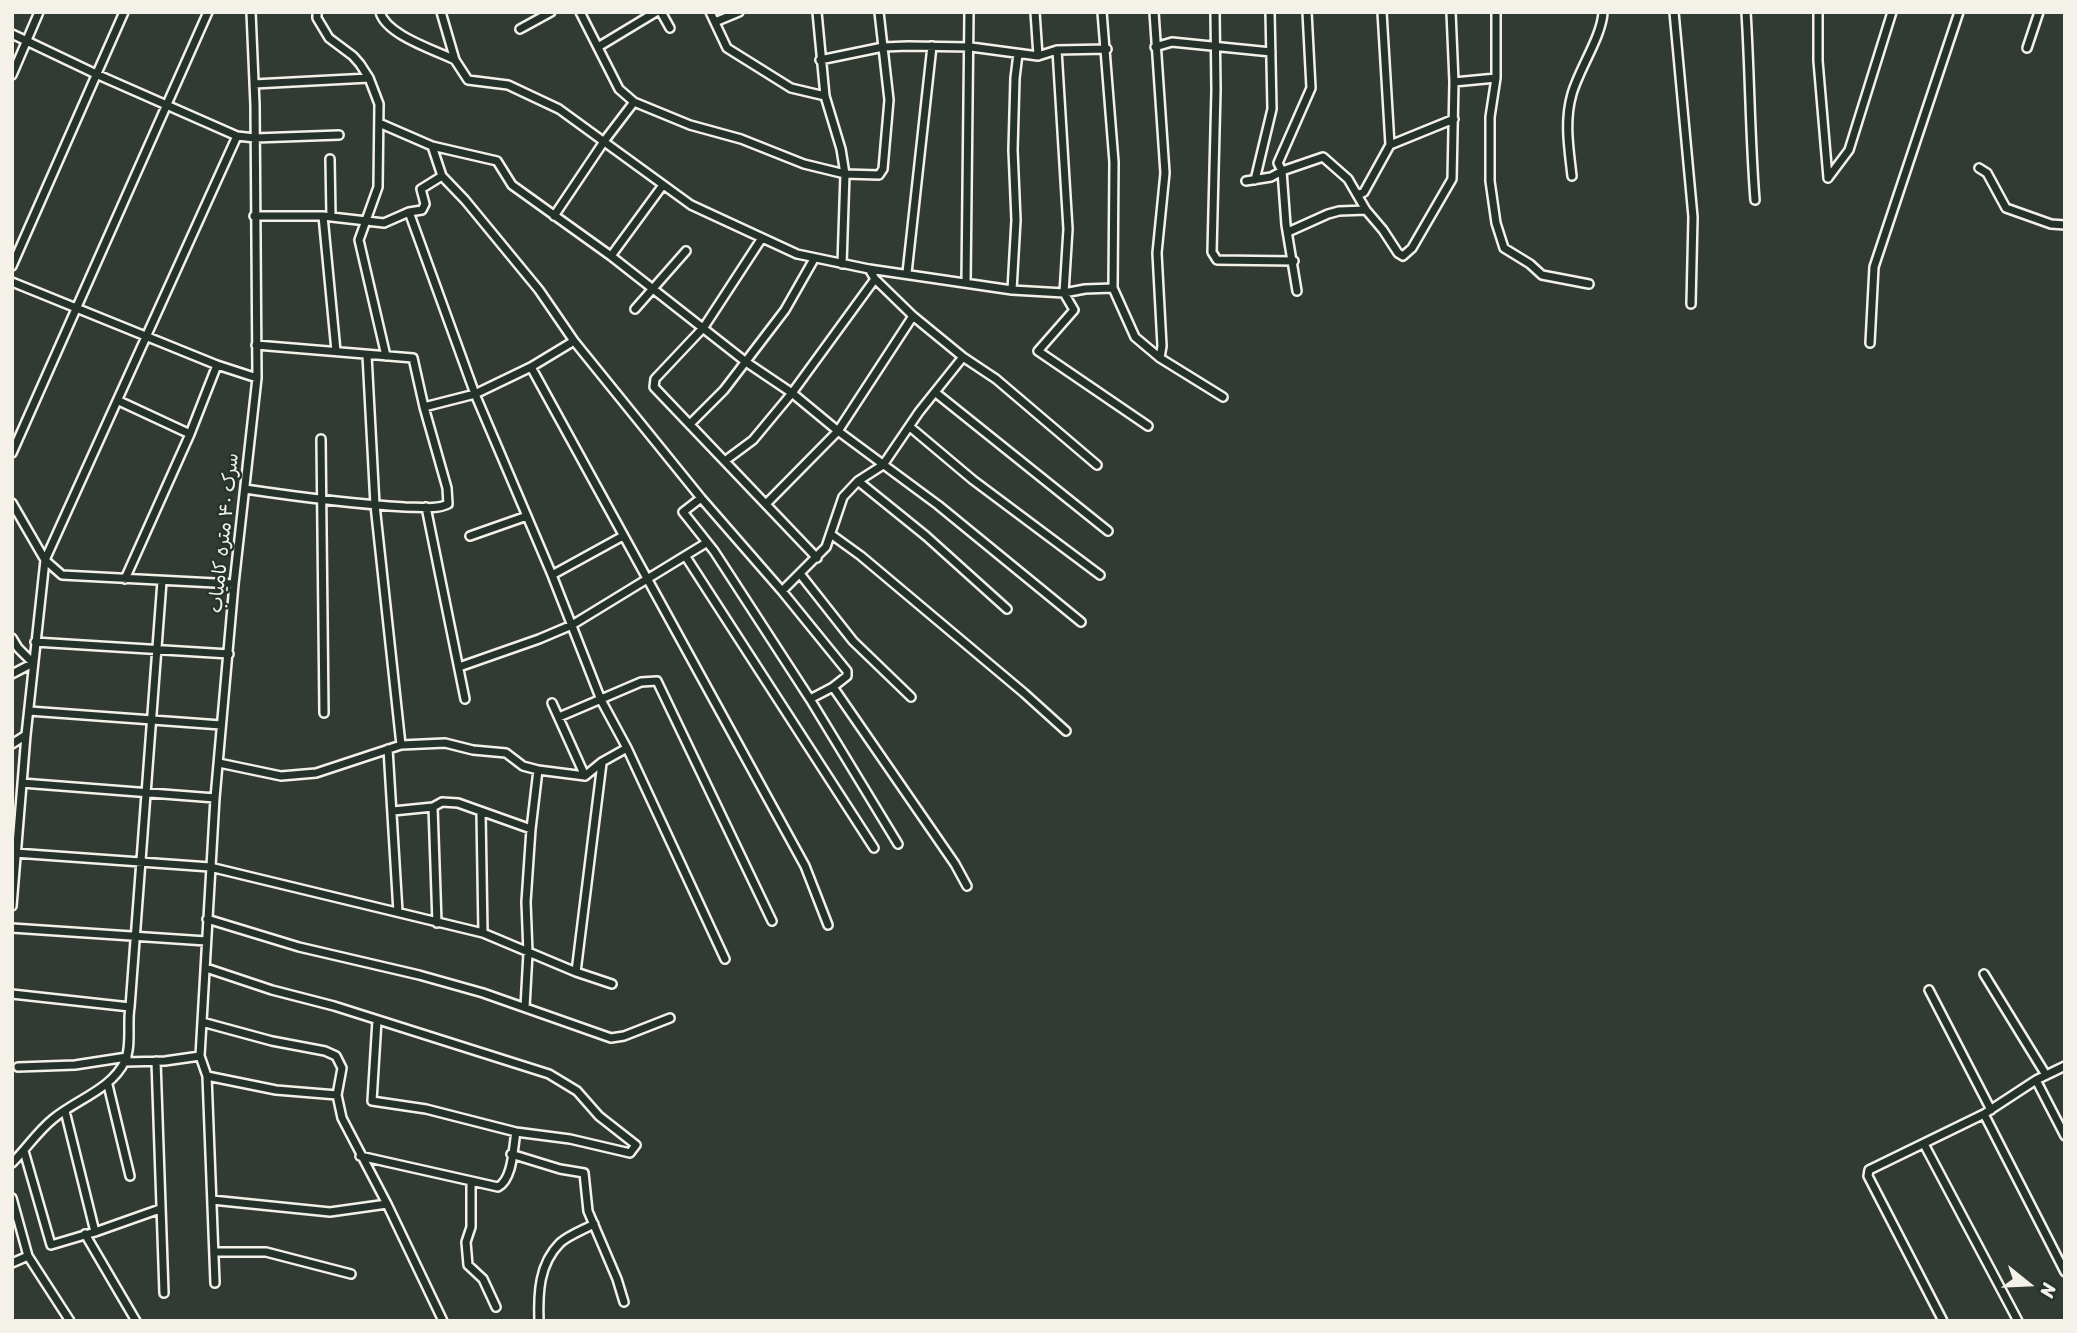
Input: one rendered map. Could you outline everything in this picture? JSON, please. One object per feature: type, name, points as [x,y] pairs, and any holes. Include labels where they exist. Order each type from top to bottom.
[{"type":"street","points":[[12,75],[39,12]]},
{"type":"street","points":[[12,266],[124,12]]},
{"type":"street","points":[[12,453],[208,12]]},
{"type":"street","name":"سرک ۴۰ متره کامیاب","points":[[200,1056],[221,725],[257,378],[251,12]]},
{"type":"street","points":[[317,12],[317,18],[328,38],[353,56],[369,78],[379,104],[378,187],[359,240],[386,356]]},
{"type":"street","points":[[380,12],[382,19],[393,31],[455,60]]},
{"type":"street","points":[[441,12],[455,60],[468,80],[508,85],[559,109],[691,205],[797,254],[869,269],[1012,290],[1064,293],[1113,288]]},
{"type":"street","points":[[520,29],[551,12]]},
{"type":"street","points":[[580,12],[619,89],[634,102],[690,125],[741,139],[804,164],[845,174],[879,175],[883,169],[889,100],[879,12]]},
{"type":"street","points":[[598,47],[656,12]]},
{"type":"street","points":[[661,12],[670,28]]},
{"type":"street","points":[[709,12],[727,48],[791,88],[825,96]]},
{"type":"street","points":[[715,22],[739,12]]},
{"type":"street","points":[[817,12],[825,96],[841,149],[845,174],[842,264]]},
{"type":"street","points":[[966,282],[971,47],[969,12]]},
{"type":"street","points":[[1035,12],[1038,56]]},
{"type":"street","points":[[1102,12],[1114,162],[1113,288],[1135,337],[1160,358],[1223,397]]},
{"type":"street","points":[[1154,12],[1164,173],[1157,253],[1162,346],[1160,358]]},
{"type":"street","points":[[1215,12],[1212,252],[1217,260],[1294,261]]},
{"type":"street","points":[[1255,180],[1272,109],[1270,12]]},
{"type":"street","points":[[1297,291],[1282,171],[1278,163],[1311,88],[1307,12]]},
{"type":"street","points":[[1358,195],[1364,192],[1390,145],[1382,12]]},
{"type":"street","points":[[1246,181],[1274,176],[1323,157],[1348,179],[1366,210],[1403,256],[1412,248],[1452,179],[1454,82],[1451,12]]},
{"type":"street","points":[[1496,12],[1496,78],[1490,117],[1490,181],[1496,223],[1504,248],[1542,275],[1589,284]]},
{"type":"street","points":[[1572,176],[1567,117],[1569,106],[1581,70],[1602,24],[1603,12]]},
{"type":"street","points":[[1674,12],[1693,217],[1691,304]]},
{"type":"street","points":[[1746,12],[1755,200]]},
{"type":"street","points":[[1818,12],[1818,61],[1829,178],[1849,150],[1892,12]]},
{"type":"street","points":[[1870,343],[1874,267],[1959,12]]},
{"type":"street","points":[[2027,48],[2039,12]]},
{"type":"street","points":[[12,34],[237,135],[255,138],[339,135]]},
{"type":"street","points":[[1155,47],[1172,42],[1271,52]]},
{"type":"street","points":[[907,273],[932,46]]},
{"type":"street","points":[[820,60],[883,47],[971,47],[1038,56],[1057,50],[1107,49]]},
{"type":"street","points":[[1057,50],[1068,229],[1064,293],[1074,310],[1038,351],[1148,426]]},
{"type":"street","points":[[1012,290],[1016,220],[1013,150],[1018,54]]},
{"type":"street","points":[[254,84],[369,78]]},
{"type":"street","points":[[1454,82],[1496,78]]},
{"type":"street","points":[[554,216],[634,102]]},
{"type":"street","points":[[1390,145],[1454,119]]},
{"type":"street","points":[[379,123],[432,146],[497,161],[512,185],[611,256],[746,362],[792,393],[838,431],[938,505],[1080,622]]},
{"type":"street","points":[[12,906],[26,735],[45,560],[237,135]]},
{"type":"street","points":[[432,146],[442,176],[466,200],[539,290],[574,341],[701,498],[847,671],[847,676],[833,687],[810,699]]},
{"type":"street","points":[[330,159],[327,216],[336,351]]},
{"type":"street","points":[[1979,168],[1987,173],[2006,208],[2051,224],[2065,225]]},
{"type":"street","points":[[254,216],[327,216],[384,223],[409,212],[422,210],[425,204],[421,189],[442,176]]},
{"type":"street","points":[[611,256],[663,185]]},
{"type":"street","points":[[1288,232],[1328,214],[1366,210]]},
{"type":"street","points":[[409,212],[475,394],[552,575],[601,700],[627,748],[725,959]]},
{"type":"street","points":[[762,238],[704,327],[655,379],[654,387],[817,558]]},
{"type":"street","points":[[635,309],[686,251]]},
{"type":"street","points":[[690,424],[724,390],[746,362],[785,310],[814,259]]},
{"type":"street","points":[[869,269],[875,279],[913,316],[962,357],[996,379],[1097,465]]},
{"type":"street","points":[[726,460],[753,440],[792,393],[875,279]]},
{"type":"street","points":[[12,282],[217,365],[257,378]]},
{"type":"street","points":[[767,503],[838,431],[913,316]]},
{"type":"street","points":[[424,408],[475,394],[531,367],[574,341]]},
{"type":"street","points":[[246,489],[375,505],[442,507],[449,504],[413,358],[256,345]]},
{"type":"street","points":[[367,355],[375,505],[401,745]]},
{"type":"street","points":[[782,591],[826,548],[842,497],[858,481],[883,465],[919,412],[962,357]]},
{"type":"street","points":[[125,579],[190,434],[217,365]]},
{"type":"street","points":[[531,367],[805,866],[828,925]]},
{"type":"street","points":[[936,393],[1108,531]]},
{"type":"street","points":[[119,401],[190,434]]},
{"type":"street","points":[[910,427],[973,480],[1100,575]]},
{"type":"street","points":[[321,439],[324,713]]},
{"type":"street","points":[[858,481],[926,536],[1007,610]]},
{"type":"street","points":[[701,498],[683,512],[714,551],[810,699],[898,844]]},
{"type":"street","points":[[12,503],[45,560],[62,575],[234,584]]},
{"type":"street","points":[[426,507],[466,699]]},
{"type":"street","points":[[470,536],[527,516]]},
{"type":"street","points":[[832,535],[861,556],[1066,731]]},
{"type":"street","points":[[552,575],[623,536]]},
{"type":"street","points":[[458,667],[572,625],[706,543]]},
{"type":"street","points":[[686,557],[874,848]]},
{"type":"street","points":[[801,575],[853,640],[911,697]]},
{"type":"street","points":[[12,1163],[52,1120],[83,1097],[108,1085],[126,1059],[162,581]]},
{"type":"street","points":[[12,638],[33,663]]},
{"type":"street","points":[[35,642],[229,654]]},
{"type":"street","points":[[12,674],[33,663]]},
{"type":"street","points":[[559,717],[641,682],[657,681],[772,921]]},
{"type":"street","points":[[833,687],[955,864],[967,886]]},
{"type":"street","points":[[552,703],[585,776]]},
{"type":"street","points":[[29,711],[221,725]]},
{"type":"street","points":[[12,744],[26,735]]},
{"type":"street","points":[[219,763],[281,776],[316,773],[401,745],[446,743],[474,750],[506,753],[523,766],[538,770],[585,776],[602,762],[627,748]]},
{"type":"street","points":[[388,749],[398,912]]},
{"type":"street","points":[[576,972],[602,762]]},
{"type":"street","points":[[525,1007],[528,953],[526,902],[538,770]]},
{"type":"street","points":[[22,783],[215,797]]},
{"type":"street","points":[[393,811],[433,807],[442,802],[458,803],[531,828]]},
{"type":"street","points":[[433,807],[437,923]]},
{"type":"street","points":[[481,813],[484,933]]},
{"type":"street","points":[[15,853],[210,867],[484,933],[528,953],[612,984]]},
{"type":"street","points":[[207,919],[299,947],[419,975],[525,1007],[611,1038],[624,1036],[670,1017]]},
{"type":"street","points":[[12,928],[206,941]]},
{"type":"street","points":[[206,968],[377,1020],[549,1074],[577,1091],[598,1116],[636,1145],[630,1153],[570,1139],[516,1132],[426,1109],[372,1101],[377,1020]]},
{"type":"street","points":[[1984,974],[2046,1075]]},
{"type":"street","points":[[1929,990],[2065,1272]]},
{"type":"street","points":[[12,994],[130,1007]]},
{"type":"street","points":[[202,1022],[272,1041],[325,1051],[336,1056],[342,1068],[337,1095],[342,1118],[443,1321]]},
{"type":"street","points":[[18,1067],[75,1065],[126,1059],[156,1061],[200,1056],[207,1076],[215,1283]]},
{"type":"street","points":[[156,1061],[164,1293]]},
{"type":"street","points":[[1943,1321],[1868,1176],[1869,1171],[1988,1112],[2036,1080],[2065,1066]]},
{"type":"street","points":[[207,1076],[276,1090],[337,1095]]},
{"type":"street","points":[[2036,1080],[2065,1136]]},
{"type":"street","points":[[108,1085],[130,1176]]},
{"type":"street","points":[[65,1111],[95,1232]]},
{"type":"street","points":[[360,1157],[498,1187],[504,1184],[516,1132]]},
{"type":"street","points":[[1924,1144],[2018,1321]]},
{"type":"street","points":[[24,1151],[51,1245],[160,1209]]},
{"type":"street","points":[[512,1154],[560,1169],[584,1173],[588,1211],[624,1302]]},
{"type":"street","points":[[471,1181],[471,1227],[466,1242],[468,1265],[483,1279],[496,1307]]},
{"type":"street","points":[[12,1198],[28,1255],[70,1321]]},
{"type":"street","points":[[212,1199],[330,1212],[387,1204]]},
{"type":"street","points":[[539,1321],[538,1289],[547,1262],[561,1242],[594,1224]]},
{"type":"street","points":[[85,1234],[136,1321]]},
{"type":"street","points":[[214,1252],[266,1252],[351,1274]]},
{"type":"street","points":[[12,1264],[28,1255]]}]
